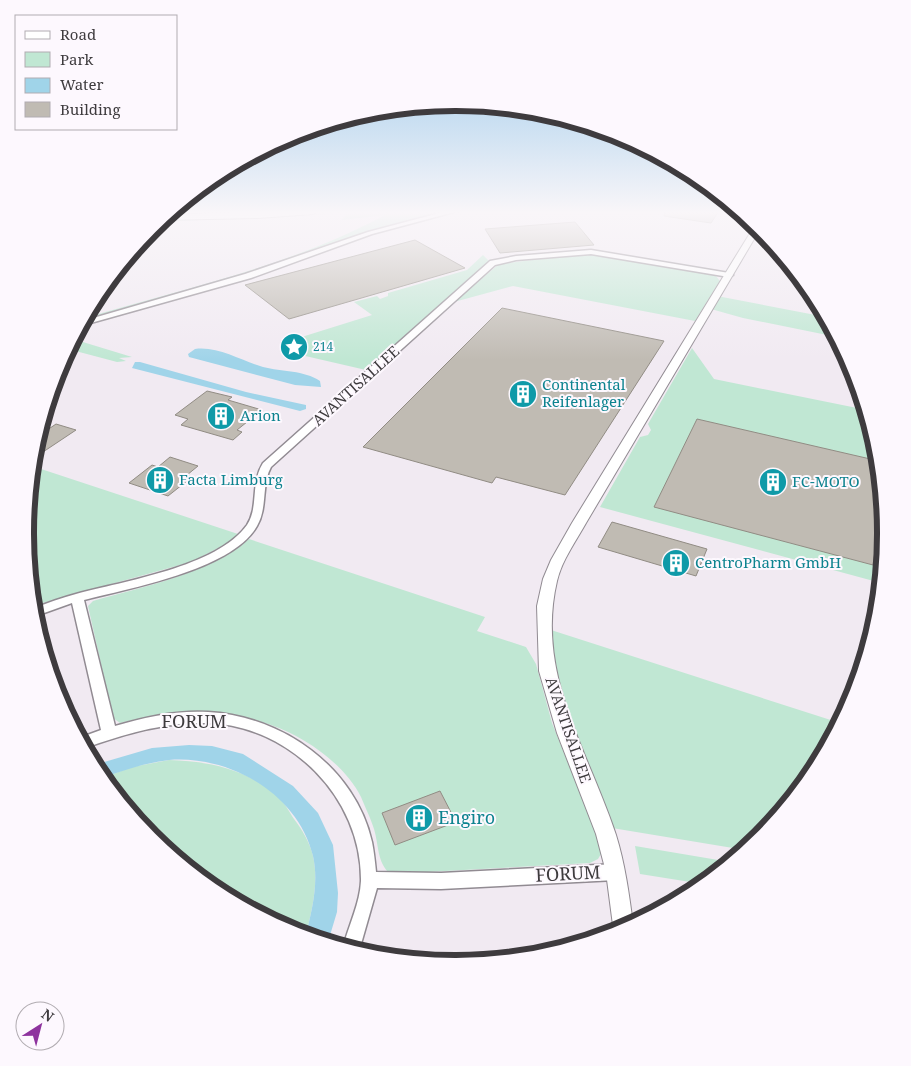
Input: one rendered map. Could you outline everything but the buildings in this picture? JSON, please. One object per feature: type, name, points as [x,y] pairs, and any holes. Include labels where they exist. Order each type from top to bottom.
[{"type":"street","points":[[90,322],[248,276],[291,261]]},
{"type":"street","name":"AVANTISALLEE","points":[[41,611],[77,598],[154,578],[193,565],[216,554],[238,540],[252,526],[257,515],[259,505],[258,481],[267,465],[493,263],[503,261]]},
{"type":"street","name":"AVANTISALLEE","points":[[643,261],[728,275]]},
{"type":"street","name":"AVANTISALLEE","points":[[622,921],[616,872],[606,834],[554,698],[547,671],[545,606],[550,579],[562,552],[737,261]]},
{"type":"street","points":[[77,598],[109,732]]},
{"type":"street","name":"FORUM","points":[[88,741],[109,732],[171,718],[210,718],[245,723],[278,735],[314,758],[337,784],[350,806],[363,840],[369,880],[353,942]]},
{"type":"street","name":"FORUM","points":[[369,880],[441,881],[616,872]]},
{"type":"green space","points":[[285,261],[242,276],[92,318],[94,315],[200,286],[275,262]]},
{"type":"green space","points":[[477,261],[489,261],[366,370],[288,352],[284,347],[292,340],[372,315],[354,302],[377,296],[380,299],[388,296],[388,293],[467,270]]},
{"type":"green space","points":[[525,261],[633,261],[715,275],[720,281],[695,321],[513,286],[454,302],[499,264]]},
{"type":"green space","points":[[717,296],[817,315],[828,335],[743,318],[711,309]]},
{"type":"green space","points":[[80,341],[132,357],[119,358],[126,361],[117,362],[75,351]]},
{"type":"green space","points":[[692,348],[714,379],[858,408],[874,478],[877,533],[875,581],[600,507],[640,437],[648,435],[651,430],[648,424]]},
{"type":"green space","points":[[39,468],[238,534],[228,543],[191,562],[40,604],[37,588],[34,533]]},
{"type":"green space","points":[[249,539],[485,617],[477,631],[526,647],[536,664],[552,723],[597,835],[601,854],[598,859],[590,863],[390,874],[383,864],[379,853],[373,825],[353,784],[333,762],[298,737],[275,726],[224,714],[172,714],[120,723],[113,718],[88,606],[93,601],[175,578],[196,570],[234,551]]},
{"type":"green space","points":[[551,630],[834,721],[821,744],[790,790],[773,811],[736,848],[612,828],[568,720],[552,663]]},
{"type":"green space","points":[[169,760],[214,765],[243,774],[257,781],[281,800],[300,827],[312,851],[315,866],[314,896],[307,928],[269,911],[221,884],[177,850],[138,811],[110,775],[132,767]]},
{"type":"green space","points":[[635,846],[721,861],[692,882],[640,874]]},
{"type":"water","points":[[195,349],[213,350],[270,369],[314,377],[320,381],[321,387],[295,385],[189,357],[188,354]]},
{"type":"water","points":[[135,362],[246,392],[306,405],[306,409],[300,411],[132,368]]},
{"type":"water","points":[[189,745],[212,746],[243,754],[293,786],[318,813],[333,845],[338,893],[337,912],[330,935],[307,928],[314,896],[315,866],[313,856],[305,834],[293,814],[277,797],[258,783],[237,772],[215,764],[192,760],[169,760],[111,775],[102,763],[152,748]]},
{"type":"place","name":"214","points":[[294,347]]},
{"type":"place","name":"Continental Reifenlager","points":[[523,394]]},
{"type":"place","name":"Arion","points":[[221,416]]},
{"type":"place","name":"Facta Limburg","points":[[160,480]]},
{"type":"place","name":"FC-MOTO","points":[[773,482]]},
{"type":"place","name":"CentroPharm GmbH","points":[[676,563]]},
{"type":"place","name":"Engiro","points":[[419,818]]}]
